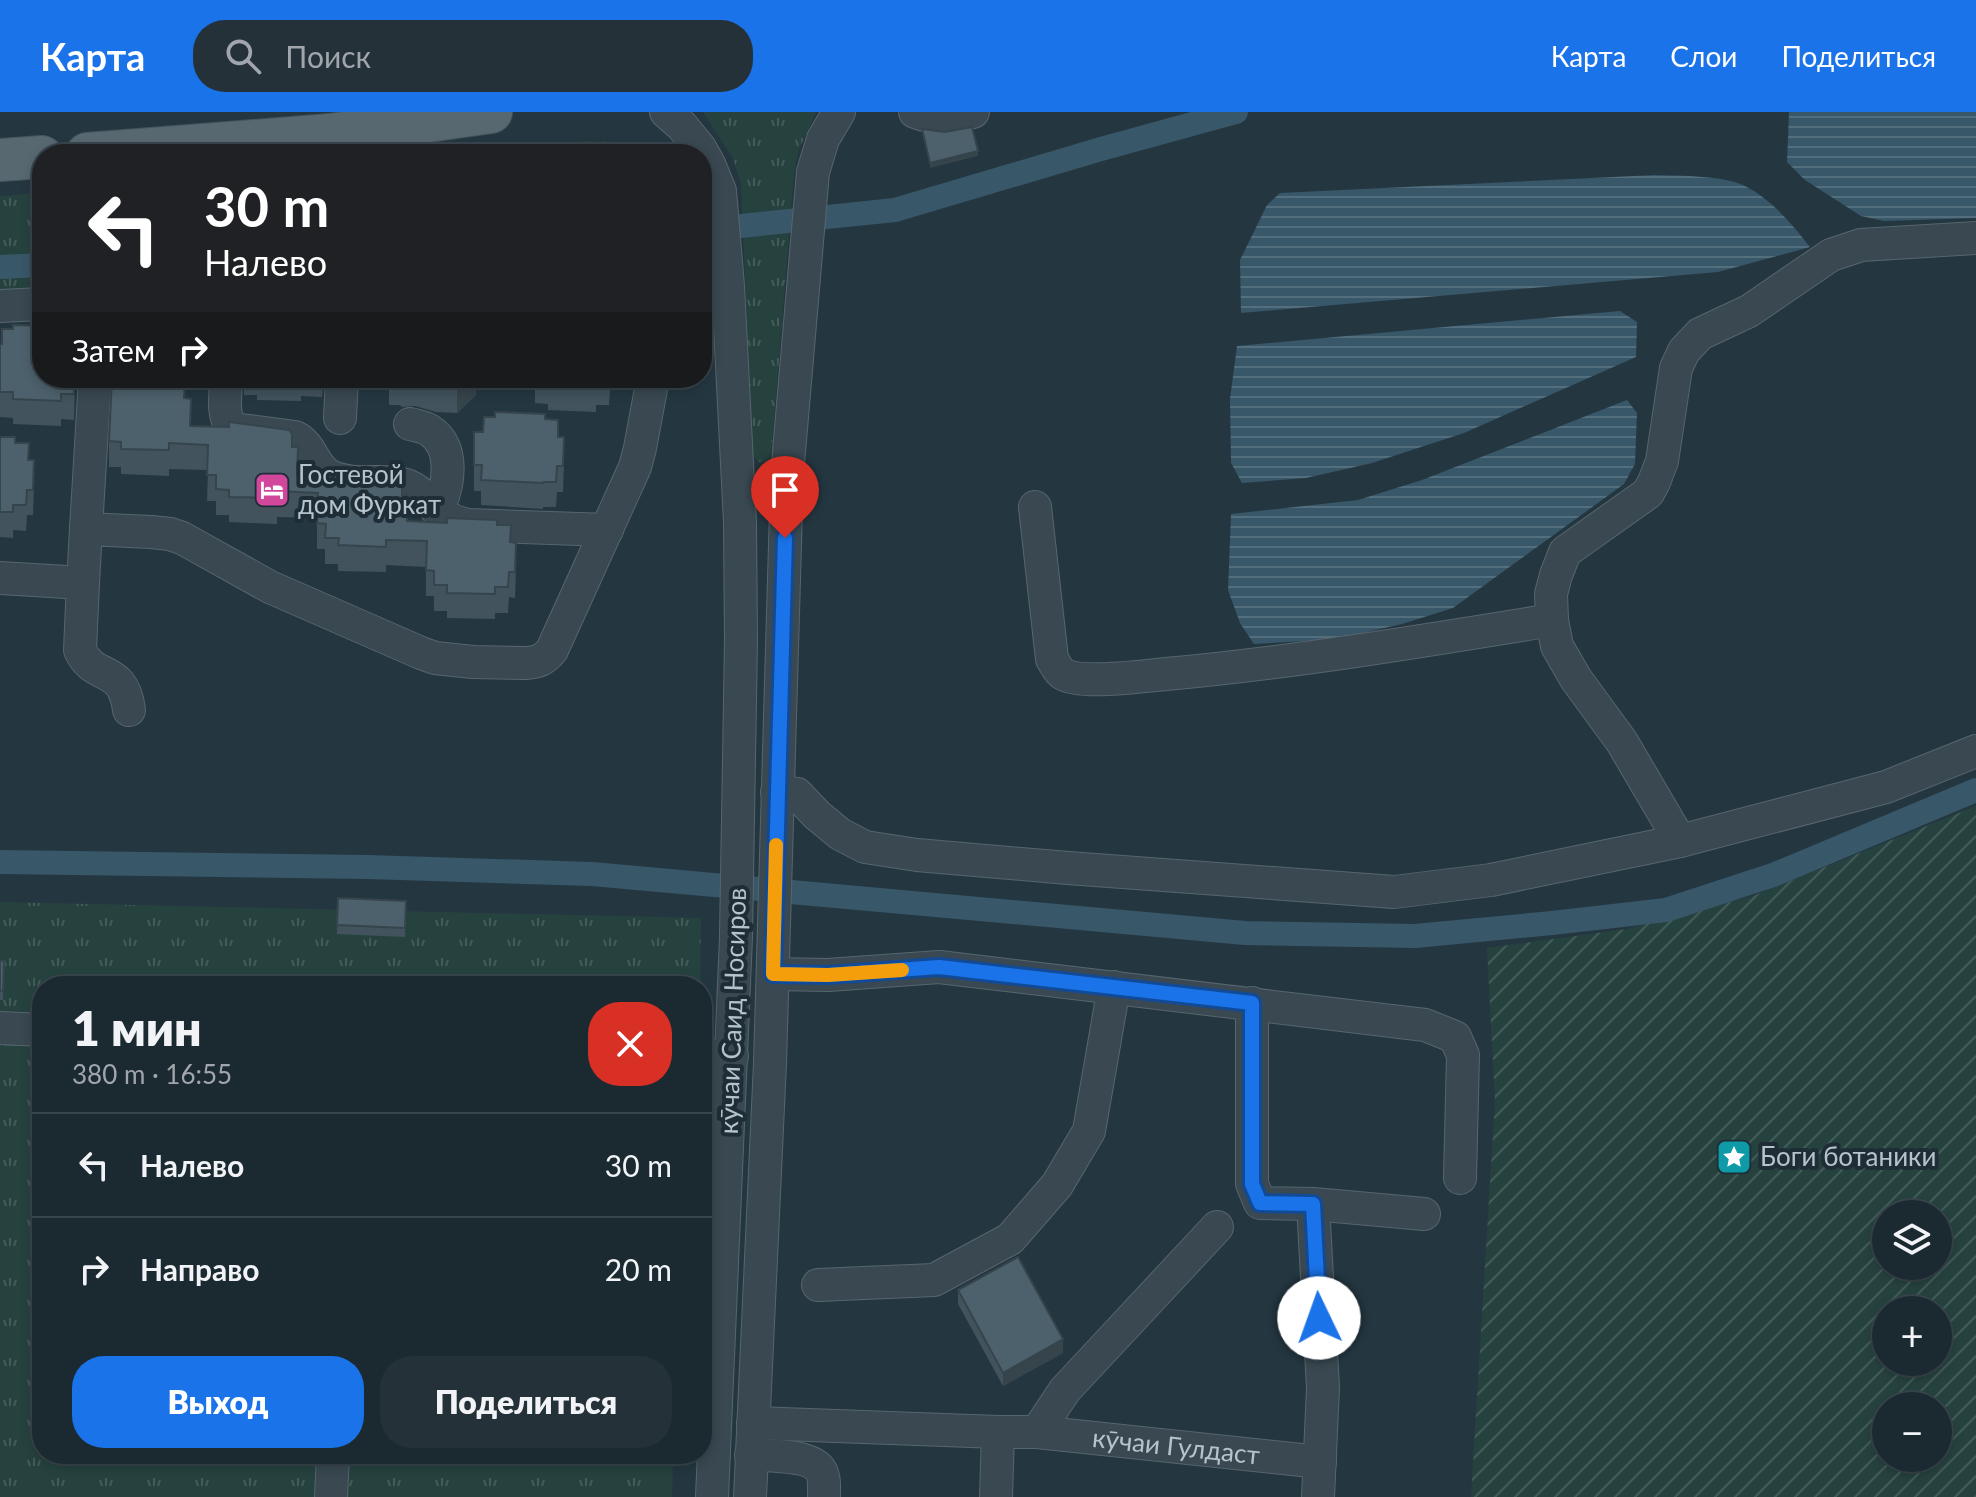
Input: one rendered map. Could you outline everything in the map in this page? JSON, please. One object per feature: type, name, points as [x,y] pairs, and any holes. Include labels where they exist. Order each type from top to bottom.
[{"type":"main road","points":[[165,144],[321,124],[491,112]]},
{"type":"main road","points":[[0,160],[32,158]]},
{"type":"street","name":"кӯчаи Саид Носиров","points":[[666,112],[696,144]]},
{"type":"street","name":"кӯчаи Саид Носиров","points":[[751,1460],[773,974],[787,475],[813,172],[823,139],[839,112]]},
{"type":"street","points":[[915,112],[936,118],[973,112]]},
{"type":"street","name":"кӯчаи Саид Носиров","points":[[712,171],[723,206],[715,286],[737,474],[741,560],[736,937],[717,1056],[712,1497]]},
{"type":"street","points":[[1680,841],[1622,742],[1557,646],[1551,594],[1565,552],[1648,493],[1662,461],[1676,368],[1684,351],[1700,334],[1749,311],[1831,255],[1861,245],[1976,238]]},
{"type":"street","points":[[0,306],[32,304]]},
{"type":"street","points":[[94,388],[80,650],[90,665],[118,680],[127,697],[129,710]]},
{"type":"street","points":[[226,388],[226,416],[233,429],[295,437],[303,441],[323,471],[331,477],[404,484],[416,489],[447,518],[468,525],[607,530]]},
{"type":"street","points":[[340,418],[342,388]]},
{"type":"street","points":[[86,529],[151,532],[182,538],[270,587],[435,658],[538,662],[552,650],[635,467],[651,388]]},
{"type":"street","points":[[410,424],[430,431],[444,448],[448,475],[437,510]]},
{"type":"street","points":[[737,474],[759,481],[787,475]]},
{"type":"street","points":[[1035,507],[1052,659],[1061,673],[1076,677],[1112,679],[1259,665],[1552,620]]},
{"type":"street","points":[[0,578],[83,583]]},
{"type":"street","points":[[777,802],[797,794],[840,834],[865,847],[917,855],[1394,892],[1491,880],[1680,841],[1886,787],[1976,751]]},
{"type":"street","points":[[773,974],[828,975],[939,967],[1425,1025],[1455,1037],[1463,1055],[1460,1178]]},
{"type":"street","points":[[818,1285],[934,1280],[1010,1239],[1057,1185],[1089,1131],[1114,987]]},
{"type":"street","points":[[1252,1003],[1252,1184],[1260,1203],[1313,1204],[1424,1214]]},
{"type":"street","points":[[0,1028],[32,1030]]},
{"type":"street","points":[[1313,1204],[1323,1388],[1318,1497]]},
{"type":"street","points":[[1037,1432],[1065,1390],[1217,1227]]},
{"type":"street","points":[[996,1497],[998,1432]]},
{"type":"street","name":"кӯчаи Гулдаст","points":[[751,1460],[998,1432],[1037,1432],[1320,1462]]},
{"type":"street","points":[[714,1463],[798,1459],[815,1465],[821,1471],[824,1497]]},
{"type":"street","points":[[331,1497],[333,1464]]},
{"type":"green space","points":[[703,112],[816,112],[799,149],[794,172],[772,444],[770,457],[764,463],[753,454],[741,184],[733,158]]},
{"type":"green space","points":[[585,141],[650,144],[561,144]]},
{"type":"green space","points":[[32,194],[32,290],[0,292],[0,196]]},
{"type":"green space","name":"Боги ботаники","points":[[1976,806],[1976,1497],[1471,1497],[1495,1100],[1487,948],[1627,929],[1753,896]]},
{"type":"green space","points":[[0,902],[701,918],[700,976],[32,976],[32,1464],[673,1464],[672,1497],[0,1497]]},
{"type":"water","points":[[1789,112],[1976,112],[1976,218],[1884,221],[1861,216],[1805,180],[1787,162]]},
{"type":"water","points":[[1655,175],[1715,178],[1747,187],[1774,206],[1810,247],[1718,272],[1241,313],[1240,260],[1267,205],[1280,193]]},
{"type":"water","points":[[1620,311],[1637,322],[1636,357],[1464,433],[1372,463],[1306,478],[1242,483],[1231,463],[1230,399],[1237,346]]},
{"type":"water","points":[[1627,400],[1637,413],[1635,464],[1624,484],[1453,608],[1402,624],[1336,639],[1254,644],[1240,623],[1228,590],[1231,514],[1358,500],[1422,480]]},
{"type":"building","points":[[972,127],[978,151],[930,163],[922,129],[945,132]]},
{"type":"building","points":[[13,325],[32,326],[32,388],[74,388],[74,394],[61,394],[61,401],[13,399],[13,392],[0,392],[2,329],[13,329]]},
{"type":"building","points":[[112,388],[185,388],[184,398],[191,399],[190,426],[229,427],[229,422],[289,430],[292,447],[298,447],[297,474],[338,476],[338,473],[402,478],[402,495],[408,495],[407,521],[447,523],[447,518],[497,520],[497,525],[511,525],[510,542],[516,543],[515,572],[509,572],[508,587],[495,587],[495,594],[447,593],[447,585],[434,585],[434,571],[426,570],[427,541],[386,540],[386,547],[338,545],[339,538],[325,538],[326,524],[317,523],[318,493],[277,491],[277,498],[229,497],[229,490],[216,489],[216,475],[207,475],[208,445],[169,443],[169,450],[121,449],[121,442],[109,441]]},
{"type":"building","points":[[495,412],[545,414],[545,419],[558,420],[558,437],[564,437],[563,466],[557,466],[556,482],[481,480],[482,465],[474,465],[474,432],[483,432],[484,417],[495,417]]},
{"type":"building","points":[[0,437],[15,437],[15,443],[29,443],[28,460],[34,460],[33,490],[27,490],[26,505],[13,505],[13,512],[0,512]]},
{"type":"building","points":[[338,898],[406,901],[405,928],[337,925]]},
{"type":"building","points":[[0,961],[4,961],[3,991],[0,991]]},
{"type":"building","points":[[1018,1257],[1063,1339],[1003,1373],[958,1290]]},
{"type":"waterway","points":[[712,229],[895,210],[1236,112]]},
{"type":"waterway","points":[[0,267],[32,265]]},
{"type":"waterway","points":[[0,862],[368,867],[592,874],[1245,933],[1415,936],[1666,910],[1773,875],[1976,790]]},
{"type":"slow traffic","points":[[776,845],[773,974],[828,975],[902,970]]},
{"type":"place","name":"Гостевой дом Фуркат","points":[[272,490]]},
{"type":"place","name":"Боги ботаники","points":[[1734,1157]]},
{"type":"route","points":[[785,538],[773,974],[828,975],[939,967],[1252,1003],[1252,1184],[1260,1203],[1313,1204],[1319,1318]]}]
